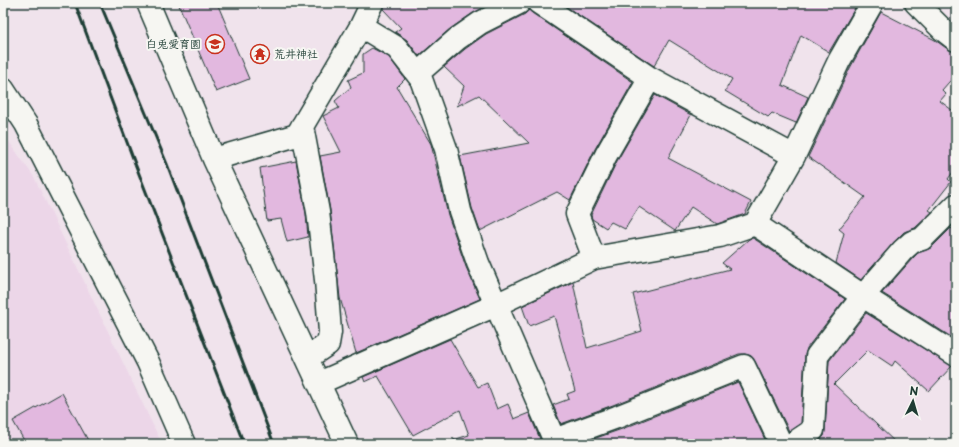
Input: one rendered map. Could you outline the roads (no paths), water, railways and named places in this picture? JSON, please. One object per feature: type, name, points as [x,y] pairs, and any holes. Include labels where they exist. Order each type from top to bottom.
[{"type":"street","points":[[148,3],[214,158],[347,444]]},
{"type":"street","points":[[214,158],[297,135],[361,26],[372,3]]},
{"type":"street","points":[[417,74],[457,39],[480,23],[519,3]]},
{"type":"street","points":[[539,3],[650,78],[794,156]]},
{"type":"street","points":[[319,383],[496,305],[594,258],[720,236],[755,224],[794,156],[839,61],[872,3]]},
{"type":"street","points":[[916,3],[942,29],[956,40]]},
{"type":"street","points":[[361,26],[397,48],[421,79],[446,149],[460,211],[478,263],[555,442],[744,366],[794,443],[813,430],[817,356],[863,296],[912,242],[922,239],[956,205]]},
{"type":"street","points":[[594,258],[577,214],[606,155],[650,78]]},
{"type":"street","points":[[3,89],[26,124],[144,355],[184,444]]},
{"type":"street","points":[[302,126],[318,212],[330,332],[328,344],[307,358]]},
{"type":"street","points":[[755,224],[863,296],[954,350]]},
{"type":"railway","points":[[75,3],[134,161],[244,444]]},
{"type":"railway","points":[[100,3],[167,164],[274,444]]},
{"type":"place","name":"白兎愛育園","points":[[215,44]]},
{"type":"place","name":"荒井神社","points":[[260,54]]}]
